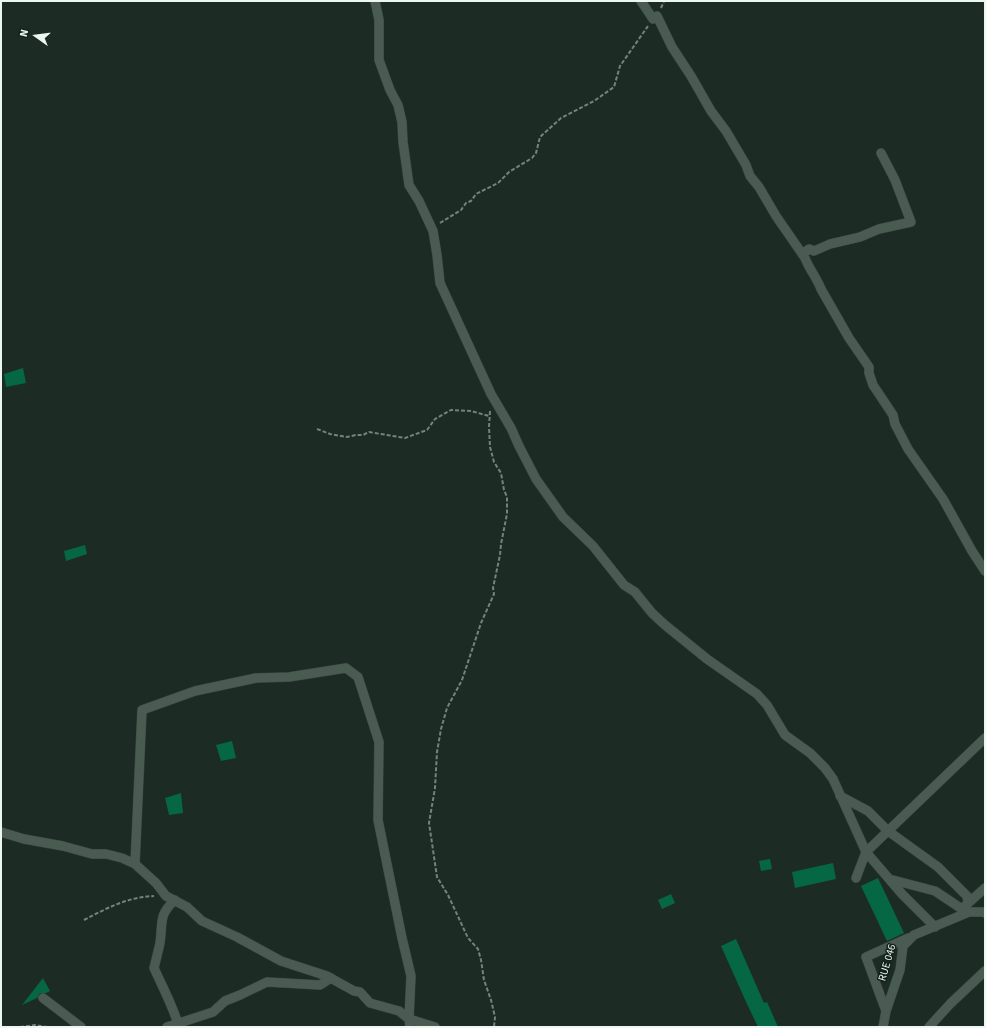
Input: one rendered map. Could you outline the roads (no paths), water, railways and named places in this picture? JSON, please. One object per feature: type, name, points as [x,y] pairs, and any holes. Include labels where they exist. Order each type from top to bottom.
[{"type":"street","points":[[375,1],[379,20],[379,60],[390,90],[398,105],[402,122],[407,179],[433,231],[438,255],[440,283],[491,394],[511,428],[518,446],[536,479],[563,517],[592,546],[624,585],[635,592],[652,613],[665,625],[707,659],[757,694],[767,705],[785,735],[810,753],[825,768],[833,779],[866,852],[902,894],[935,927]]},
{"type":"street","points":[[641,1],[654,19],[657,16],[672,47],[711,111],[726,131],[746,165],[750,176],[759,187],[776,216],[802,254],[849,338],[869,367],[869,373],[873,385],[893,415],[898,430],[908,449],[943,498],[972,551],[985,571]]},
{"type":"street","points":[[802,254],[809,249],[814,251],[830,244],[860,237],[879,229],[911,222],[895,180],[881,153]]},
{"type":"street","points":[[135,864],[142,710],[195,691],[256,678],[289,677],[346,668],[358,677],[379,742],[378,820],[411,976],[410,1023]]},
{"type":"street","points":[[856,878],[866,852],[985,738]]},
{"type":"street","points":[[840,796],[868,811],[888,831],[938,867],[968,896],[965,906]]},
{"type":"street","points":[[1,832],[24,839],[63,846],[92,854],[106,854],[122,858],[135,864],[156,883],[166,896],[187,907],[202,921],[237,937],[281,961],[327,976],[354,991],[360,992],[370,1003],[399,1011],[410,1023],[435,1027]]},
{"type":"street","points":[[889,879],[935,891],[965,906]]},
{"type":"street","points":[[950,921],[985,888]]},
{"type":"street","points":[[175,900],[168,906],[163,914],[160,942],[154,968],[166,990],[170,1005],[175,1012],[178,1025]]},
{"type":"street","points":[[886,1010],[866,957],[969,912],[985,913]]},
{"type":"street","name":"RUE 046","points":[[883,1027],[886,1010],[900,970],[903,946],[914,935]]},
{"type":"street","points":[[929,1027],[985,970]]},
{"type":"street","points":[[167,1027],[178,1025],[213,1012],[225,1001],[267,982],[320,985],[331,978]]},
{"type":"street","points":[[43,998],[81,1027]]}]
